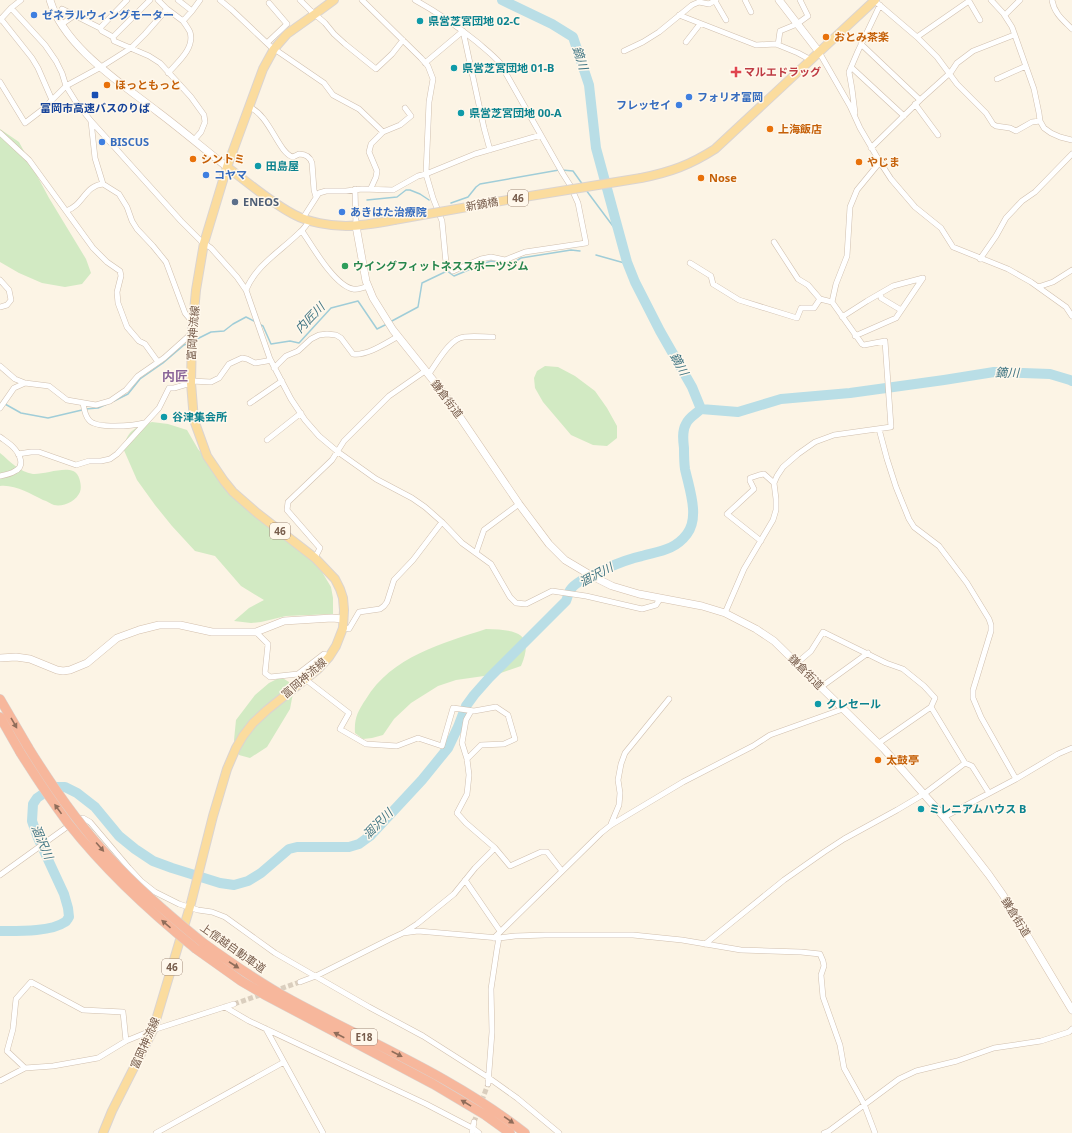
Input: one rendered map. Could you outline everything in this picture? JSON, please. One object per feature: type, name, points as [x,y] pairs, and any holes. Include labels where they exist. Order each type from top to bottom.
[{"type":"highway","name":"上信越自動車道","points":[[0,699],[24,749],[53,801],[98,858],[140,901],[241,980],[287,1008],[434,1084],[485,1115],[510,1133]]},
{"type":"highway","name":"上信越自動車道","points":[[0,717],[24,749]]},
{"type":"highway","name":"上信越自動車道","points":[[199,946],[291,1000],[417,1064],[463,1090],[525,1133]]},
{"type":"main road","name":"富岡神流線","points":[[103,1133],[112,1111],[153,1030],[191,905],[213,816],[227,769],[236,748],[253,723],[318,669],[329,657],[336,646],[343,628],[343,598],[335,579],[315,558],[257,514],[233,492],[207,456],[194,420],[191,382],[193,320],[204,243],[227,168],[263,70],[274,49],[287,34],[334,0]]},
{"type":"main road","name":"46","points":[[811,60],[877,2]]},
{"type":"main road","name":"新鏑橋","points":[[356,226],[662,174],[681,167],[715,149],[811,60]]},
{"type":"main road","name":"46","points":[[227,168],[295,215],[306,219],[335,225],[356,226]]},
{"type":"street","points":[[21,0],[0,19],[32,58],[52,100]]},
{"type":"street","points":[[50,0],[62,24],[76,44],[101,67],[194,140],[227,168]]},
{"type":"street","points":[[100,28],[127,0]]},
{"type":"street","points":[[113,37],[150,0]]},
{"type":"street","points":[[158,0],[183,21],[190,32],[188,50],[168,73]]},
{"type":"street","points":[[178,0],[192,11]]},
{"type":"street","points":[[183,21],[200,0]]},
{"type":"street","points":[[220,0],[274,49],[324,83],[333,95],[359,109],[383,132]]},
{"type":"street","points":[[300,0],[345,44],[376,69],[392,54],[403,40]]},
{"type":"street","points":[[362,0],[428,66],[433,79],[429,102],[426,174],[442,221],[446,263],[453,271],[481,258],[491,257],[505,260],[525,252],[586,243],[578,203],[570,185],[500,63],[463,31],[415,0]]},
{"type":"street","points":[[624,51],[659,32],[679,15],[698,2],[709,4],[715,0],[726,20]]},
{"type":"street","points":[[744,0],[751,12]]},
{"type":"street","points":[[779,0],[819,52],[871,148],[892,179],[915,207],[941,228],[953,247],[1008,269],[1038,286],[1066,307],[1072,316]]},
{"type":"street","points":[[778,45],[780,31],[797,24],[808,16],[800,0]]},
{"type":"street","points":[[991,0],[1005,16],[1012,27],[1034,89],[1040,121],[1044,128],[1051,133],[1072,140]]},
{"type":"street","points":[[1005,16],[1020,0]]},
{"type":"street","points":[[1052,0],[1058,14],[1072,29]]},
{"type":"street","points":[[917,37],[969,1],[980,20]]},
{"type":"street","points":[[268,2],[287,24],[268,43]]},
{"type":"street","points":[[855,117],[849,72],[877,2],[917,37],[937,57],[949,74],[986,113],[993,124],[1016,131],[1032,122],[1040,121]]},
{"type":"street","points":[[11,8],[53,55],[62,73],[66,86],[91,121],[181,221],[200,241],[211,248],[237,277],[246,290],[274,368],[291,399],[305,420],[319,436],[338,452],[376,479],[412,498],[425,507],[462,543],[491,564],[510,597],[516,603],[526,604],[552,591],[586,596],[642,609],[656,605],[660,598]]},
{"type":"street","points":[[62,9],[100,28],[102,31],[113,37],[114,41],[160,62],[168,73],[191,97],[204,115],[205,122],[201,132],[194,140]]},
{"type":"street","points":[[0,82],[25,123],[42,110],[66,86],[101,67],[131,48],[167,9]]},
{"type":"street","points":[[62,24],[75,15]]},
{"type":"street","points":[[679,15],[756,46],[776,44],[811,60]]},
{"type":"street","points":[[686,42],[700,24]]},
{"type":"street","points":[[425,63],[463,31]]},
{"type":"street","points":[[463,31],[490,150]]},
{"type":"street","points":[[871,148],[917,102],[949,74],[957,63],[972,51],[1014,34]]},
{"type":"street","points":[[861,44],[917,102],[938,135]]},
{"type":"street","points":[[851,66],[904,116]]},
{"type":"street","points":[[997,79],[1026,66]]},
{"type":"street","points":[[249,108],[254,110],[273,131],[284,152],[293,157],[303,154],[310,159],[312,163],[316,197]]},
{"type":"street","points":[[371,188],[377,171],[369,152],[371,144],[383,132],[400,125],[411,116],[405,108]]},
{"type":"street","points":[[91,121],[95,158],[103,184]]},
{"type":"street","points":[[0,133],[28,160],[93,248],[107,262],[120,271],[121,276],[117,292],[118,303],[127,327],[139,342],[145,344],[158,362]]},
{"type":"street","points":[[246,290],[249,282],[264,263],[302,231],[316,197],[320,193],[326,191],[346,191],[371,188],[393,190],[418,176],[475,154],[541,135]]},
{"type":"street","points":[[980,259],[1006,218],[1022,201],[1035,192],[1072,154]]},
{"type":"street","points":[[832,302],[836,284],[847,256],[850,207],[857,190],[880,162]]},
{"type":"street","points":[[66,211],[77,206],[87,192],[97,184],[103,184],[119,194],[137,229],[166,262],[185,313],[190,319],[193,320]]},
{"type":"street","points":[[355,189],[356,226]]},
{"type":"street","name":"鎌倉街道","points":[[356,226],[366,281],[373,298],[393,330],[445,395],[519,504],[549,544],[565,560],[612,586],[639,594],[702,606],[725,613],[756,629],[774,641],[879,743],[944,817],[1003,895],[1072,1010]]},
{"type":"street","points":[[302,231],[331,273],[342,284],[355,290],[368,286]]},
{"type":"street","points":[[725,613],[744,569],[761,541],[776,510],[774,483],[783,466],[816,442],[834,435],[891,427],[885,341],[864,345],[862,344],[832,302],[820,299],[808,285],[798,279],[774,242]]},
{"type":"street","points":[[690,263],[711,276],[713,284],[739,300],[797,318],[801,308],[814,308],[820,299]]},
{"type":"street","points":[[1038,286],[1053,282],[1072,270]]},
{"type":"street","points":[[842,317],[894,286],[923,278],[896,318],[855,336]]},
{"type":"street","points":[[0,280],[9,290],[11,300],[7,305],[0,307]]},
{"type":"street","points":[[881,293],[882,298],[901,310]]},
{"type":"street","points":[[0,366],[15,379],[25,383],[50,386],[67,400],[96,405],[110,400],[126,390],[138,376],[164,358],[192,333]]},
{"type":"street","points":[[274,368],[286,356],[298,351],[311,339],[319,335],[336,335],[341,338],[354,354],[359,355],[383,345],[398,336]]},
{"type":"street","points":[[315,558],[320,548],[287,510],[288,502],[332,460],[344,441],[389,396],[426,373],[452,343],[457,339],[464,337],[493,337]]},
{"type":"street","points":[[18,454],[39,452],[76,465],[90,461],[110,459],[117,454],[159,408],[169,388],[174,388],[191,382],[211,382],[219,378],[229,364],[242,358],[255,363],[270,359]]},
{"type":"street","points":[[250,403],[282,381]]},
{"type":"street","points":[[0,408],[3,400],[14,388],[25,383]]},
{"type":"street","points":[[83,402],[86,416],[89,421],[95,424],[107,426],[136,426],[144,424]]},
{"type":"street","points":[[267,440],[301,413]]},
{"type":"street","points":[[879,429],[896,487],[909,519],[914,527],[939,546],[967,583],[989,618],[991,630],[973,690],[973,698],[986,727],[1016,779]]},
{"type":"street","points":[[0,437],[12,446],[20,459],[20,468],[16,471],[0,476]]},
{"type":"street","points":[[761,541],[727,514],[754,489],[750,478],[764,474],[774,483]]},
{"type":"street","points":[[476,553],[484,530],[519,504]]},
{"type":"street","points":[[343,628],[349,629],[359,612],[384,606],[394,580],[413,560],[442,522]]},
{"type":"street","points":[[0,658],[16,657],[30,659],[62,671],[70,670],[87,663],[117,638],[159,625],[180,625],[212,632],[256,632],[284,621],[332,618],[343,619]]},
{"type":"street","points":[[256,632],[268,644],[265,672],[270,677],[298,674],[324,654],[329,657]]},
{"type":"street","points":[[797,663],[811,651],[823,632],[886,663],[903,669],[924,686],[935,698],[930,707],[879,743]]},
{"type":"street","points":[[821,687],[868,653]]},
{"type":"street","points":[[305,679],[349,713],[340,729],[366,744],[397,746],[418,738],[442,746],[453,708],[474,711],[496,707],[508,715],[515,739],[504,744],[481,745],[467,759]]},
{"type":"street","points":[[611,825],[619,805],[620,793],[618,780],[625,753],[669,699]]},
{"type":"street","points":[[930,707],[965,763],[972,766],[989,793]]},
{"type":"street","points":[[489,1081],[492,1032],[492,988],[497,938],[500,931],[611,825],[684,782],[753,746],[770,735],[843,709]]},
{"type":"street","points":[[471,711],[466,720],[462,743],[467,759],[469,775],[467,794],[458,813],[466,823],[495,848],[510,866],[541,852],[547,852],[562,871]]},
{"type":"street","points":[[944,817],[1016,779],[1058,754],[1072,748]]},
{"type":"street","points":[[705,944],[784,880],[824,852],[844,839],[924,794],[965,763]]},
{"type":"street","points":[[0,875],[77,819],[83,818],[90,822],[128,868],[155,892],[179,904],[191,905],[198,910],[212,912],[225,918],[275,953],[423,1036],[489,1081],[517,1098],[559,1133]]},
{"type":"street","points":[[300,982],[316,976],[403,933],[434,912],[454,894],[475,868],[495,848]]},
{"type":"street","points":[[465,880],[500,931]]},
{"type":"street","points":[[403,933],[418,932],[497,938],[545,934],[633,935],[682,940],[741,950],[820,954],[824,966],[821,975],[823,996],[840,1045],[844,1068],[864,1104],[875,1133]]},
{"type":"street","points":[[7,1050],[13,1028],[16,999],[30,982],[83,1010],[124,1012],[126,1041]]},
{"type":"street","points":[[0,1081],[25,1068],[53,1066],[98,1058],[126,1041],[153,1030],[234,1004]]},
{"type":"street","points":[[224,1007],[266,1029],[426,1104],[479,1133]]},
{"type":"street","points":[[266,1029],[323,1133]]},
{"type":"street","points":[[824,1133],[899,1079],[916,1071],[957,1061],[994,1048],[1041,1041],[1069,1032],[1072,1029]]},
{"type":"street","points":[[0,1050],[7,1050],[25,1068]]},
{"type":"street","points":[[156,1133],[284,1062]]},
{"type":"street","points":[[473,1131],[474,1122]]},
{"type":"green space","points":[[0,129],[19,142],[49,198],[86,259],[91,273],[82,284],[65,287],[42,283],[19,273],[0,262]]},
{"type":"green space","points":[[545,366],[558,367],[575,376],[595,391],[617,426],[617,438],[607,446],[593,445],[571,435],[543,402],[535,388],[534,378],[537,371]]},
{"type":"green space","points":[[152,422],[168,424],[187,430],[198,449],[245,507],[312,561],[322,572],[331,587],[333,614],[286,616],[251,623],[234,621],[249,608],[264,600],[241,586],[215,556],[195,551],[172,526],[137,480],[123,448],[133,430]]},
{"type":"green space","points":[[0,453],[15,466],[28,473],[38,474],[63,470],[74,471],[80,480],[80,492],[73,501],[62,505],[53,505],[17,488],[11,486],[0,486]]},
{"type":"green space","points":[[486,629],[513,632],[520,635],[524,639],[526,646],[521,666],[498,674],[456,680],[438,686],[411,703],[394,719],[383,735],[363,739],[355,733],[356,719],[361,707],[377,685],[389,672],[404,662],[436,646]]},
{"type":"green space","points":[[281,677],[289,682],[293,693],[290,709],[267,747],[250,758],[239,755],[234,740],[236,720],[255,695],[269,683]]},
{"type":"waterway","name":"鏑川","points":[[502,0],[552,24],[573,37],[589,85],[596,148],[627,262],[635,282],[660,331],[692,387],[701,409]]},
{"type":"waterway","points":[[451,203],[468,197],[480,184],[559,170]]},
{"type":"waterway","points":[[562,170],[573,171],[583,185]]},
{"type":"waterway","points":[[367,200],[397,197],[406,190],[420,194],[429,200]]},
{"type":"waterway","points":[[586,190],[621,237]]},
{"type":"waterway","name":"内匠川","points":[[390,322],[418,307],[422,283],[447,271],[454,276],[491,261],[511,264],[521,258],[571,250],[580,251]]},
{"type":"waterway","name":"内匠川","points":[[596,255],[628,264]]},
{"type":"waterway","name":"内匠川","points":[[259,324],[263,326],[271,344],[290,341],[299,343],[331,308],[358,301],[377,329],[387,324]]},
{"type":"waterway","name":"内匠川","points":[[195,340],[211,332],[224,331],[246,317],[256,322]]},
{"type":"waterway","name":"内匠川","points":[[114,401],[128,394],[140,379],[163,363],[184,345],[189,343]]},
{"type":"waterway","name":"鏑川","points":[[701,409],[738,412],[781,399],[850,393],[994,372],[1050,374],[1072,381]]},
{"type":"waterway","name":"内匠川","points":[[5,404],[21,413],[48,418],[82,410]]},
{"type":"waterway","name":"内匠川","points":[[85,409],[98,408],[107,404]]},
{"type":"waterway","name":"涸沢川","points":[[0,931],[51,928],[65,922],[69,917],[64,894],[38,838],[32,821],[33,804],[37,798],[53,787],[65,787],[77,793],[95,807],[119,836],[153,861],[220,883],[234,885],[248,881],[261,873],[289,849],[297,847],[349,847],[359,844],[370,836],[422,780],[448,748],[466,706],[474,695],[566,601],[570,590],[575,585],[615,565],[672,547],[687,534],[691,527],[693,511],[685,466],[683,433],[687,422],[701,409]]},
{"type":"tunnel","points":[[274,991],[300,982]]},
{"type":"tunnel","points":[[234,1004],[263,994]]},
{"type":"tunnel","points":[[474,1122],[488,1084]]},
{"type":"place","name":"ゼネラルウィングモーター","points":[[34,15]]},
{"type":"place","name":"県営芝宮団地 02-C","points":[[420,21]]},
{"type":"place","name":"おとみ茶楽","points":[[826,37]]},
{"type":"place","name":"県営芝宮団地 01-B","points":[[454,68]]},
{"type":"place","name":"マルエドラッグ","points":[[736,72]]},
{"type":"place","name":"ほっともっと","points":[[107,85]]},
{"type":"place","name":"富岡市高速バスのりば","points":[[95,95]]},
{"type":"place","name":"フォリオ富岡","points":[[689,97]]},
{"type":"place","name":"フレッセイ","points":[[679,105]]},
{"type":"place","name":"県営芝宮団地 00-A","points":[[461,113]]},
{"type":"place","name":"上海飯店","points":[[770,129]]},
{"type":"place","name":"BISCUS","points":[[102,142]]},
{"type":"place","name":"シントミ","points":[[193,159]]},
{"type":"place","name":"やじま","points":[[859,162]]},
{"type":"place","name":"田島屋","points":[[258,166]]},
{"type":"place","name":"コヤマ","points":[[206,175]]},
{"type":"place","name":"Nose","points":[[701,178]]},
{"type":"place","name":"ENEOS","points":[[235,202]]},
{"type":"place","name":"あきはた治療院","points":[[342,212]]},
{"type":"place","name":"ウイングフィットネススポーツジム","points":[[345,266]]},
{"type":"place","name":"谷津集会所","points":[[164,417]]},
{"type":"place","name":"クレセール","points":[[818,704]]},
{"type":"place","name":"太鼓亭","points":[[878,760]]},
{"type":"place","name":"ミレニアムハウス B","points":[[921,809]]},
{"type":"district","name":"内匠","points":[[175,376]]}]
